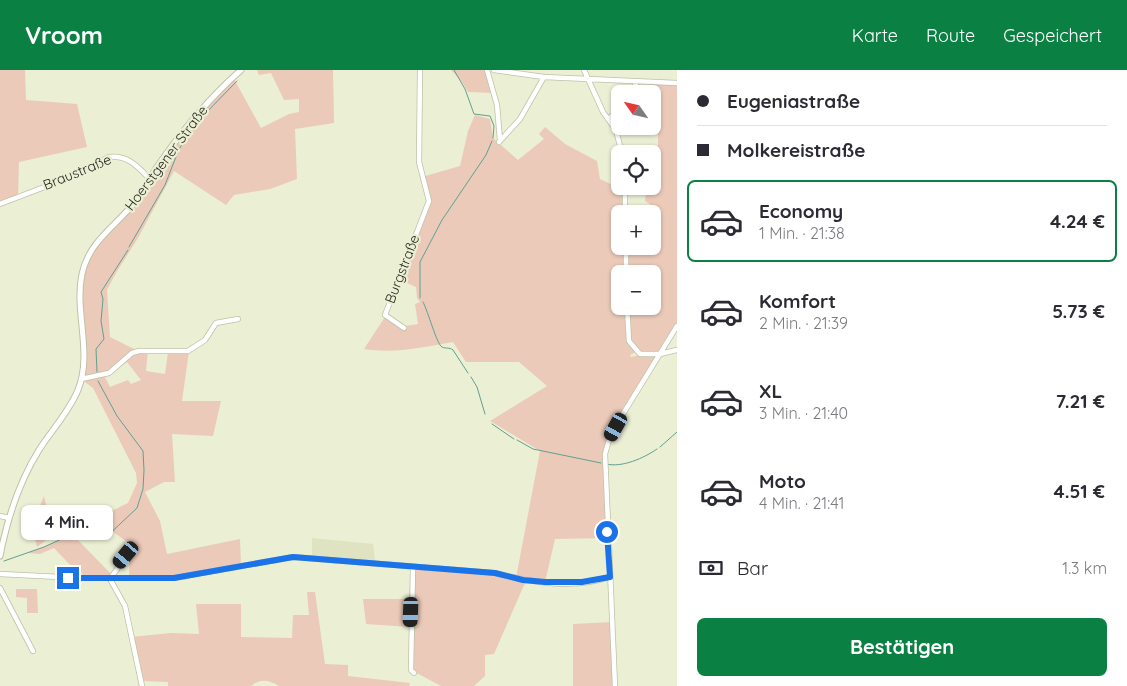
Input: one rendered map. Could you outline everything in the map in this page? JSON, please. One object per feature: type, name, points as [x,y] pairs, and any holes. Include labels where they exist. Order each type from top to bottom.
[{"type":"main road","name":"Hoerstgener Straße","points":[[0,556],[9,518],[34,458],[73,400],[81,378],[83,358],[80,288],[84,266],[99,238],[131,207],[195,117],[241,70]]},
{"type":"street","name":"Burgstraße","points":[[404,328],[384,315],[430,201],[419,162],[420,70]]},
{"type":"street","points":[[487,70],[497,105],[500,141],[520,118],[544,77]]},
{"type":"street","points":[[494,70],[544,77],[636,83],[677,83]]},
{"type":"street","points":[[584,70],[608,120],[616,130],[620,145]]},
{"type":"street","name":"Braustraße","points":[[0,204],[55,183],[109,157],[119,156],[128,158],[150,179]]},
{"type":"street","points":[[627,315],[628,341],[640,354],[660,354],[677,350]]},
{"type":"street","points":[[81,378],[109,373],[132,353],[138,351],[188,351],[205,340],[216,322],[238,318]]},
{"type":"street","points":[[615,686],[605,454],[609,440],[623,414],[677,326]]},
{"type":"street","points":[[0,516],[9,518]]},
{"type":"street","points":[[110,579],[126,555]]},
{"type":"street","points":[[0,574],[110,579],[174,578],[293,557],[495,573],[523,580],[545,582],[582,582],[610,577]]},
{"type":"street","points":[[413,567],[411,670],[414,673]]},
{"type":"street","points":[[110,579],[125,606],[142,686]]},
{"type":"street","points":[[0,588],[33,652]]},
{"type":"shaded area","points":[[0,70],[25,70],[26,100],[77,104],[87,147],[19,162],[18,198],[0,204]]},
{"type":"shaded area","points":[[257,70],[333,70],[334,123],[295,129],[297,179],[270,189],[234,195],[226,205],[174,171],[138,238],[107,290],[110,337],[138,351],[148,350],[146,371],[165,374],[168,352],[182,354],[189,351],[182,401],[221,401],[213,436],[172,434],[175,482],[164,482],[145,492],[160,521],[167,554],[240,539],[241,566],[174,578],[129,578],[130,544],[95,519],[128,503],[137,483],[136,473],[93,388],[81,379],[82,273],[105,231],[131,205],[172,147],[233,77],[261,128],[289,114],[299,112],[299,99],[284,100],[271,73],[259,75]],"holes":[[[127,362],[141,380],[131,384],[128,380],[110,387],[105,377]]]},
{"type":"shaded area","points":[[451,70],[487,70],[495,93],[468,92]]},
{"type":"shaded area","points":[[650,83],[677,83],[677,326],[660,354],[644,354],[631,346],[628,315],[661,315],[661,265],[626,265],[626,255],[661,255],[661,205],[651,205],[645,201],[646,195],[661,195],[661,145],[658,145],[658,135],[661,135],[661,85],[650,85]]},
{"type":"shaded area","points":[[475,115],[490,119],[493,138],[518,160],[544,139],[539,134],[545,127],[565,144],[597,161],[600,179],[611,184],[611,195],[623,195],[623,205],[611,205],[611,255],[624,255],[625,265],[611,265],[611,315],[626,315],[627,337],[636,352],[630,355],[631,357],[640,355],[656,357],[607,447],[607,538],[555,539],[545,582],[530,581],[524,585],[494,654],[485,655],[485,676],[474,686],[441,686],[411,670],[410,627],[366,624],[363,599],[409,599],[411,570],[419,567],[495,573],[516,578],[540,451],[490,421],[547,386],[519,362],[466,362],[453,342],[420,348],[386,351],[364,349],[385,317],[405,326],[418,324],[415,304],[420,302],[417,298],[416,287],[400,280],[429,201],[422,177],[460,166],[468,131]]},
{"type":"shaded area","points":[[44,496],[53,535],[37,547],[32,526]]},
{"type":"shaded area","points":[[73,535],[111,574],[109,577],[82,577],[82,573],[74,569],[54,548],[40,554],[28,553]]},
{"type":"shaded area","points":[[312,538],[373,544],[375,561],[312,556]]},
{"type":"shaded area","points":[[16,589],[37,589],[38,613],[27,613],[27,598],[16,597]]},
{"type":"shaded area","points":[[307,592],[315,592],[325,664],[348,665],[348,676],[410,683],[409,686],[279,686],[265,681],[251,686],[168,686],[168,682],[141,681],[131,637],[171,633],[199,634],[196,604],[241,604],[241,637],[292,638],[293,615],[309,615]]},
{"type":"shaded area","points":[[613,622],[615,686],[573,686],[573,624]]},
{"type":"waterway","points":[[454,70],[465,89],[474,114],[490,116],[494,126],[493,138]]},
{"type":"waterway","points":[[129,247],[165,185],[179,149],[199,120],[237,81]]},
{"type":"waterway","points":[[420,298],[420,262],[442,220],[486,155],[492,141]]},
{"type":"waterway","points":[[97,372],[96,349],[104,339],[101,321],[103,299],[101,292],[128,250]]},
{"type":"waterway","points":[[423,302],[440,345],[443,348],[453,350],[468,373]]},
{"type":"waterway","points":[[471,377],[477,387],[485,414]]},
{"type":"waterway","points":[[4,561],[44,547],[92,525],[104,539],[137,508],[143,489],[143,451],[117,416],[98,381]]},
{"type":"waterway","points":[[492,424],[514,439]]},
{"type":"waterway","points":[[660,447],[677,432]]},
{"type":"waterway","points":[[517,440],[533,449],[601,463]]},
{"type":"waterway","points":[[606,464],[619,465],[633,461],[657,449]]},
{"type":"route","points":[[68,578],[174,578],[293,557],[495,573],[530,581],[566,583],[596,581],[610,577],[607,532]]}]
